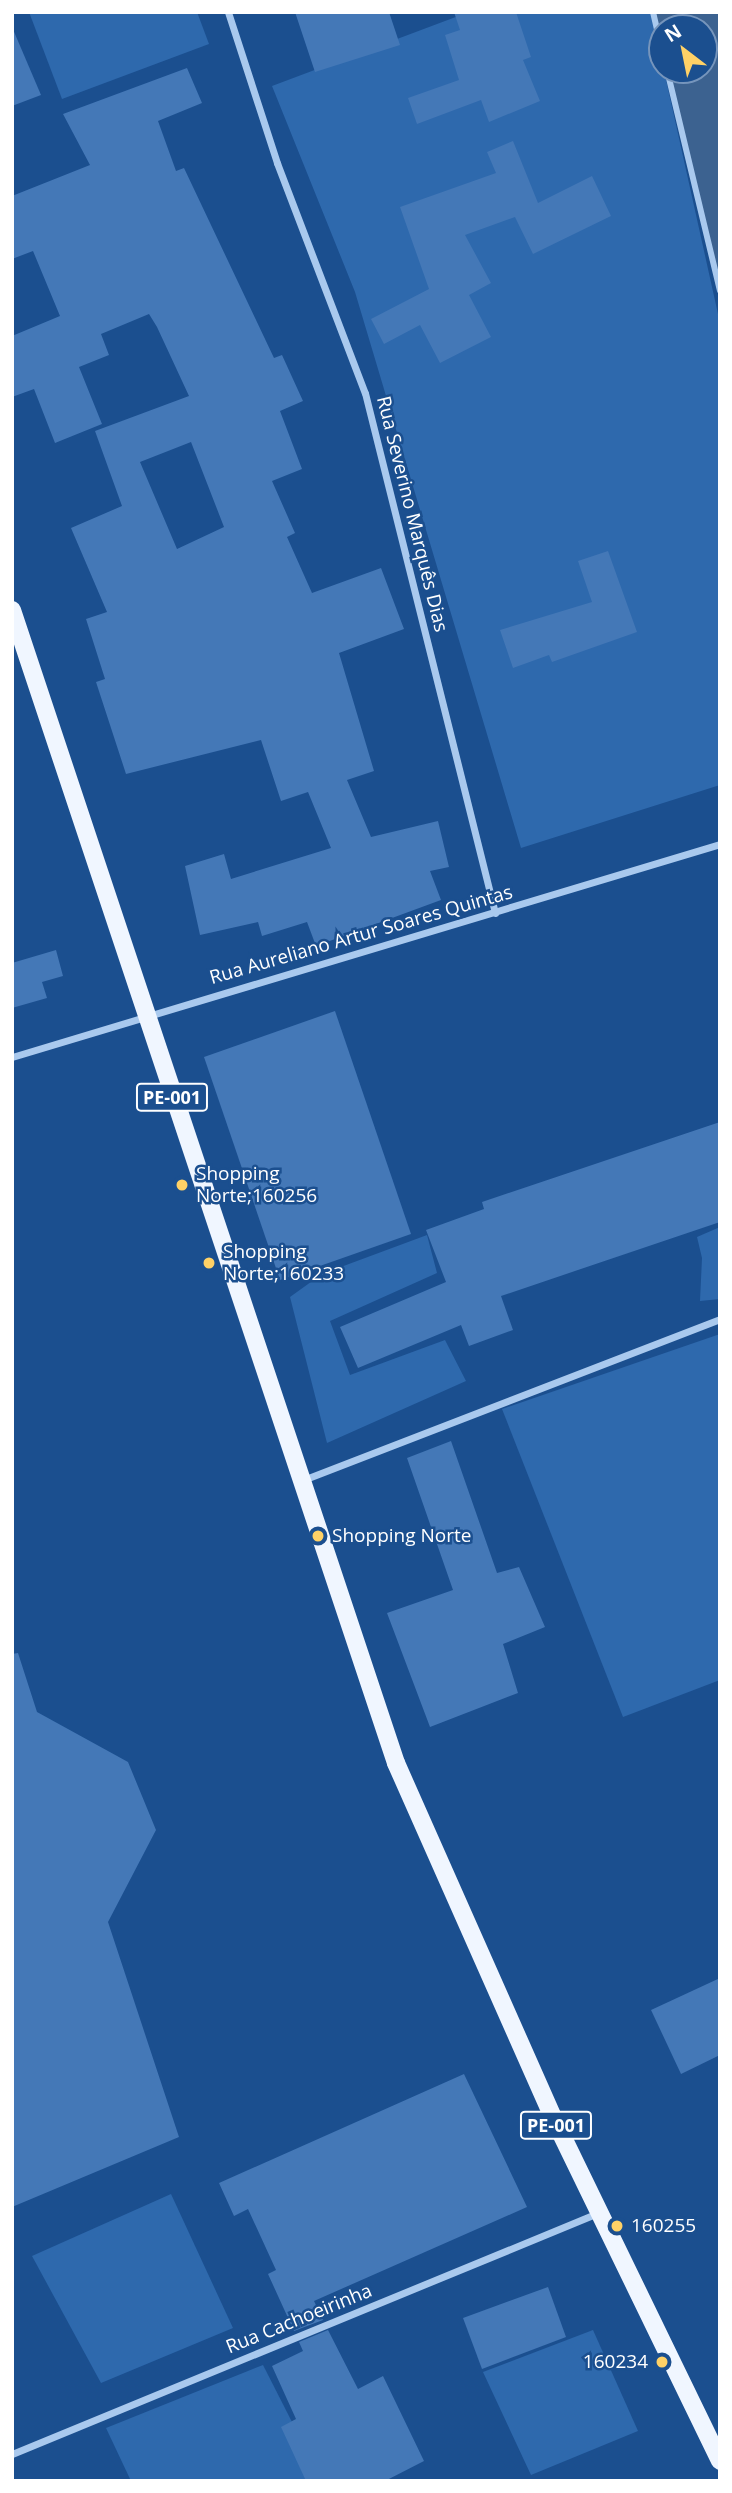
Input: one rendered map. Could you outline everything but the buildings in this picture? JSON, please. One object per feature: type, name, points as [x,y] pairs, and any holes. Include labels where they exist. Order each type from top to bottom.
[{"type":"main road","name":"PE-001","points":[[12,610],[299,1482],[396,1763],[598,2213],[720,2461]]},
{"type":"street","name":"Rua Severino Marquês Dias","points":[[228,12],[277,163],[365,393],[495,913]]},
{"type":"street","points":[[670,84],[720,291]]},
{"type":"street","name":"Rua Aureliano Artur Soares Quintas","points":[[12,1057],[720,844]]},
{"type":"street","points":[[299,1482],[720,1319]]},
{"type":"street","name":"Rua Cachoeirinha","points":[[12,2454],[598,2213]]},
{"type":"shaded area","points":[[29,12],[197,12],[209,44],[62,99]]},
{"type":"shaded area","points":[[469,12],[651,12],[648,14],[648,84],[667,84],[720,323],[720,785],[521,848],[355,292],[272,86]]},
{"type":"shaded area","points":[[720,12],[720,282],[670,84],[718,84],[718,14],[654,14]]},
{"type":"shaded area","points":[[720,1227],[720,1299],[700,1301],[702,1258],[697,1237]]},
{"type":"shaded area","points":[[427,1235],[437,1273],[330,1321],[350,1375],[445,1340],[466,1381],[327,1443],[290,1297],[322,1274]]},
{"type":"shaded area","points":[[720,1334],[720,1680],[623,1717],[502,1409]]},
{"type":"shaded area","points":[[171,2194],[233,2328],[101,2383],[32,2256]]},
{"type":"shaded area","points":[[593,2330],[638,2431],[531,2475],[483,2372]]},
{"type":"shaded area","points":[[263,2365],[322,2481],[131,2481],[106,2428]]},
{"type":"place","name":"Shopping Norte;160256","points":[[182,1185]]},
{"type":"place","name":"Shopping Norte;160233","points":[[209,1263]]},
{"type":"place","name":"Shopping Norte","points":[[318,1536]]},
{"type":"place","name":"160255","points":[[617,2226]]},
{"type":"place","name":"160234","points":[[662,2362]]}]
